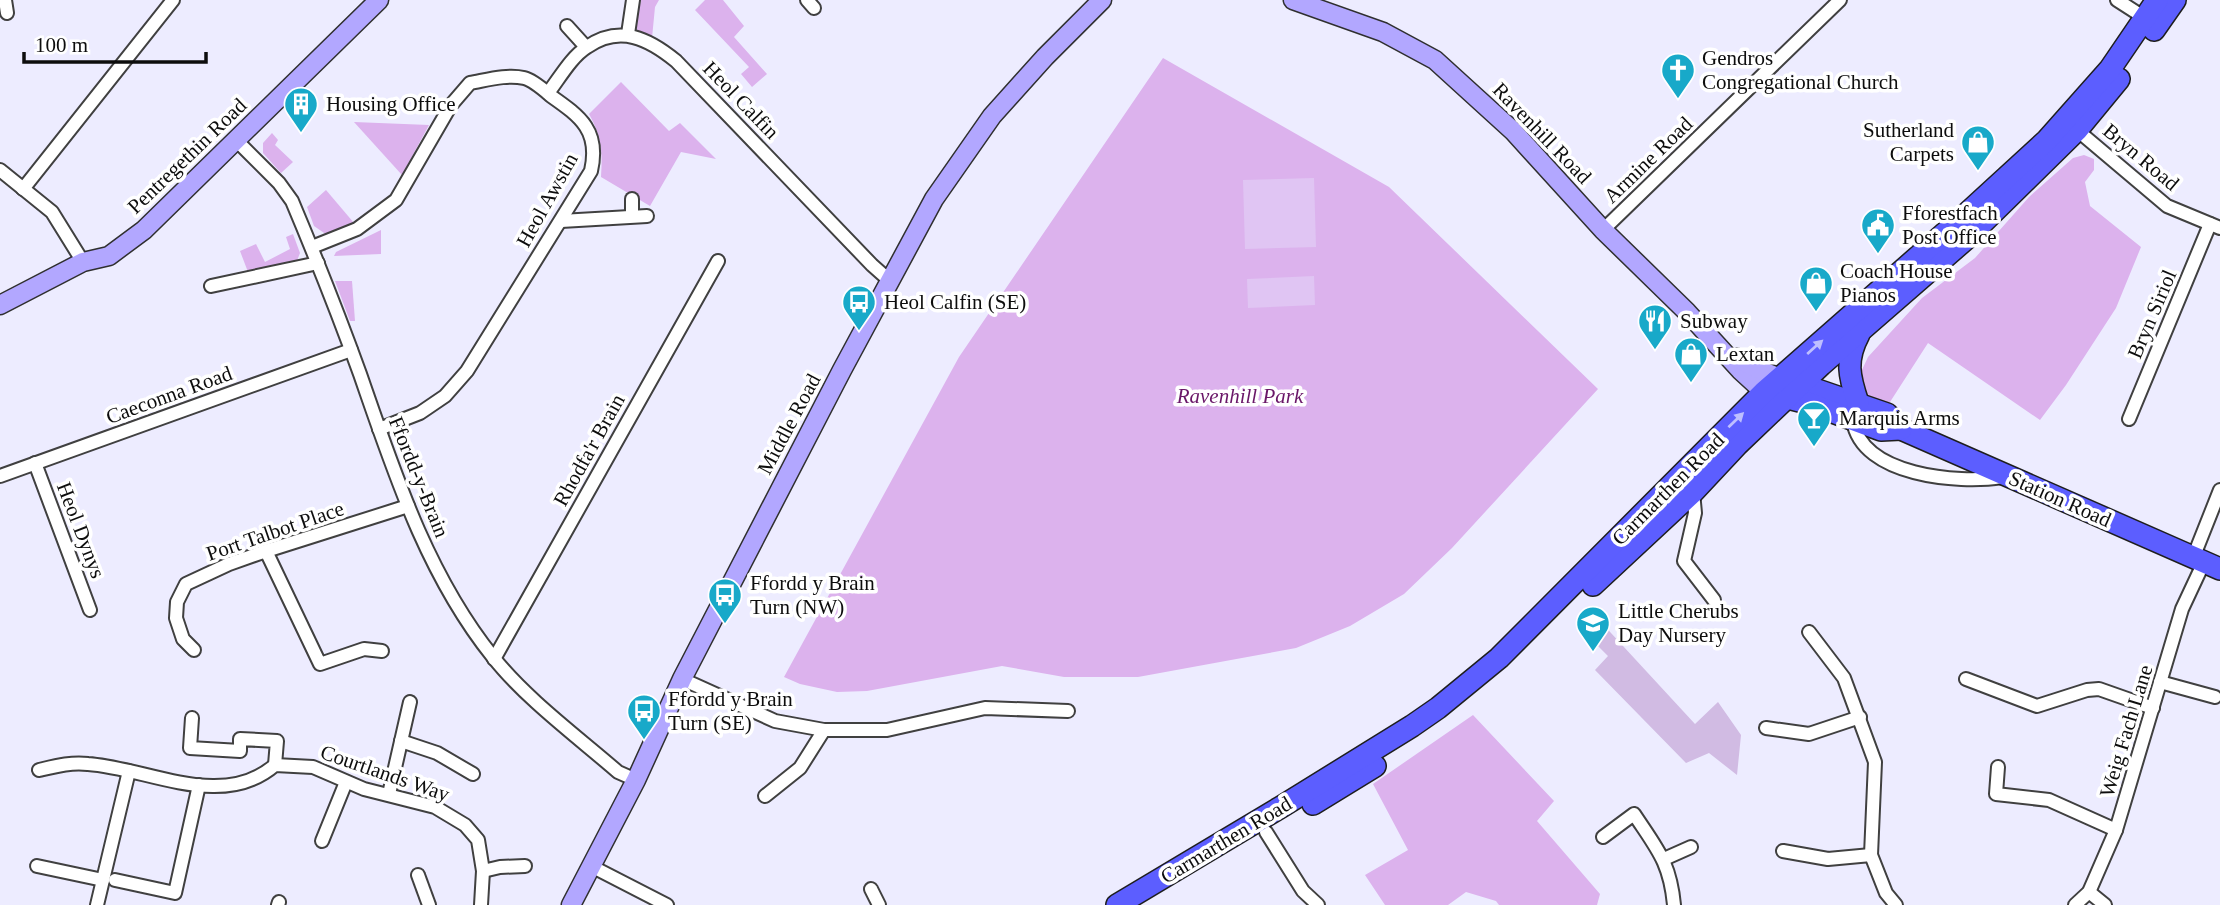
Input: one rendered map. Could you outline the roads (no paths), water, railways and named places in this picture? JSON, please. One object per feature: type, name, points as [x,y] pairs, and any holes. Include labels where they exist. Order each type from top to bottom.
[{"type":"main road","name":"Carmarthen Road","points":[[1145,905],[1413,741],[1469,700],[1522,655],[1693,492],[1789,387],[2047,140],[2110,69],[2157,0]]},
{"type":"main road","name":"Carmarthen Road","points":[[1117,905],[1281,807],[1438,708],[1508,650],[1763,392],[1789,387],[1967,238],[2101,103],[2175,0]]},
{"type":"main road","points":[[1856,412],[1849,365],[1852,348],[1861,329]]},
{"type":"main road","name":"Station Road","points":[[1789,387],[1856,412],[1887,414],[1901,429],[2206,563]]},
{"type":"street","points":[[23,190],[173,0]]},
{"type":"street","name":"Pentregethin Road","points":[[0,305],[83,262],[109,256],[144,230],[379,0]]},
{"type":"street","points":[[548,93],[586,47],[628,34],[633,0]]},
{"type":"street","name":"Middle Road","points":[[572,905],[635,780],[682,678],[934,199],[992,116],[1101,0]]},
{"type":"street","name":"Ravenhill Road","points":[[1293,0],[1383,32],[1435,60],[1513,131],[1603,230],[1687,312],[1763,392]]},
{"type":"street","name":"Armine Road","points":[[1603,230],[1840,0]]},
{"type":"street","points":[[2117,0],[2145,19]]},
{"type":"street","points":[[567,26],[586,47]]},
{"type":"street","name":"Heol Calfin","points":[[628,34],[662,49],[676,61],[890,281]]},
{"type":"street","name":"Heol Awstin","points":[[312,247],[357,229],[396,200],[451,105],[470,83],[507,77],[526,78],[582,120],[592,135],[594,155],[591,171],[467,371],[445,396],[420,413],[379,429]]},
{"type":"street","name":"Bryn Road","points":[[2077,130],[2167,206],[2215,226]]},
{"type":"street","name":"Ffordd-y-Brain","points":[[236,140],[279,183],[292,201],[312,247],[408,506],[432,561],[466,619],[494,659],[539,703],[618,772],[635,780]]},
{"type":"street","points":[[0,170],[51,212],[83,262]]},
{"type":"street","points":[[632,199],[632,216]]},
{"type":"street","points":[[561,221],[647,216]]},
{"type":"street","name":"Bryn Siriol","points":[[2129,419],[2215,226]]},
{"type":"street","name":"Rhodfa'r Brain","points":[[494,659],[718,261]]},
{"type":"street","points":[[211,286],[318,263]]},
{"type":"street","name":"Ravenhill Road","points":[[1722,349],[1789,387]]},
{"type":"street","name":"Caeconna Road","points":[[0,476],[351,350]]},
{"type":"street","points":[[1856,412],[1855,433],[1862,445],[1895,467],[1978,480],[2007,476]]},
{"type":"street","name":"Heol Dynys","points":[[35,463],[90,610]]},
{"type":"street","name":"Weig Fach Lane","points":[[2075,905],[2089,892],[2116,830],[2182,609],[2206,563],[2220,489]]},
{"type":"street","points":[[1693,492],[1695,513],[1684,561],[1714,600]]},
{"type":"street","name":"Port Talbot Place","points":[[194,650],[183,639],[176,618],[177,602],[186,584],[266,551],[408,506]]},
{"type":"street","points":[[266,551],[320,664],[365,649],[382,651]]},
{"type":"street","points":[[1809,632],[1844,678],[1875,762],[1871,856],[1886,893],[1896,905]]},
{"type":"street","points":[[682,678],[775,721],[824,730],[887,730],[985,708],[1069,711]]},
{"type":"street","points":[[1966,679],[2037,706],[2087,690],[2099,689],[2153,708]]},
{"type":"street","points":[[2160,682],[2216,697]]},
{"type":"street","points":[[389,794],[410,702]]},
{"type":"street","points":[[1766,728],[1809,734],[1860,717]]},
{"type":"street","points":[[39,770],[69,764],[108,766],[199,785],[219,786],[241,783],[264,775],[275,765],[277,741],[240,739],[240,751],[190,748],[192,718]]},
{"type":"street","points":[[765,796],[800,768],[824,730]]},
{"type":"street","points":[[401,741],[437,753],[473,774]]},
{"type":"street","name":"Courtlands Way","points":[[275,765],[313,767],[364,789],[435,807],[465,825],[478,840],[483,871],[481,905]]},
{"type":"street","points":[[1998,767],[1996,794],[2049,800],[2116,830]]},
{"type":"street","points":[[97,905],[109,880],[128,771]]},
{"type":"street","points":[[322,841],[346,782]]},
{"type":"street","points":[[37,866],[176,893],[199,785]]},
{"type":"street","points":[[1603,837],[1634,814],[1664,859],[1672,883],[1674,905]]},
{"type":"street","points":[[1266,832],[1303,891],[1318,905]]},
{"type":"street","points":[[1664,859],[1691,847]]},
{"type":"street","points":[[1783,851],[1828,859],[1871,856]]},
{"type":"street","points":[[483,871],[525,866]]},
{"type":"street","points":[[591,866],[667,905]]},
{"type":"street","points":[[418,875],[429,905]]},
{"type":"street","points":[[871,889],[879,905]]},
{"type":"street","points":[[2089,892],[2105,905]]},
{"type":"place","name":"Gendros Congregational Church","points":[[1678,100]]},
{"type":"place","name":"Housing Office","points":[[301,134]]},
{"type":"place","name":"Sutherland Carpets","points":[[1978,172]]},
{"type":"place","name":"Fforestfach Post Office","points":[[1878,255]]},
{"type":"place","name":"Coach House Pianos","points":[[1816,313]]},
{"type":"place","name":"Heol Calfin (SE)","points":[[859,332]]},
{"type":"place","name":"Subway","points":[[1655,351]]},
{"type":"place","name":"Lextan","points":[[1691,384]]},
{"type":"place","name":"Marquis Arms","points":[[1814,448]]},
{"type":"place","name":"Ffordd y Brain Turn (NW)","points":[[725,625]]},
{"type":"place","name":"Little Cherubs Day Nursery","points":[[1593,653]]},
{"type":"place","name":"Ffordd y Brain Turn (SE)","points":[[644,741]]},
{"type":"park label","name":"Ravenhill Park","points":[[1240,396]]}]
